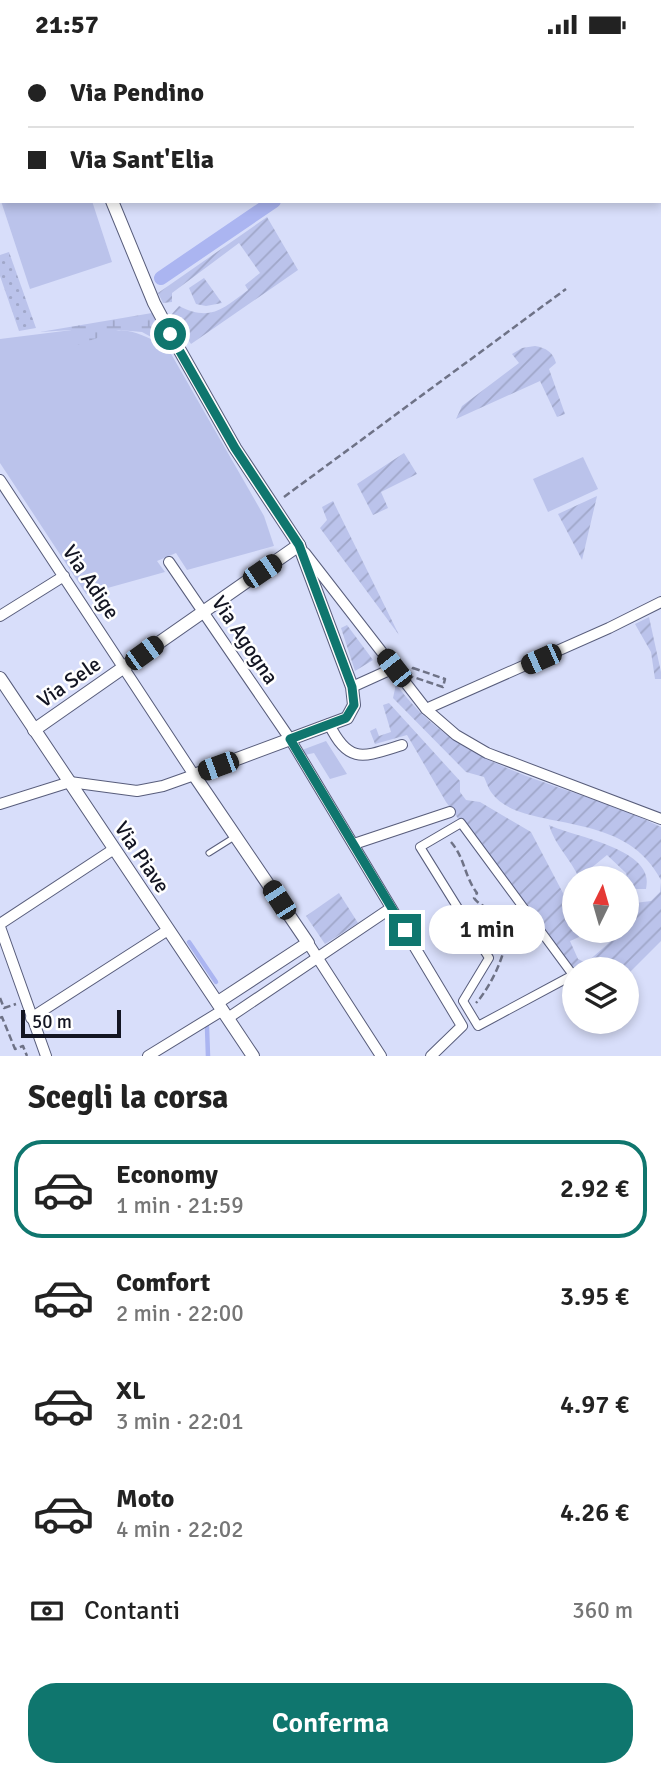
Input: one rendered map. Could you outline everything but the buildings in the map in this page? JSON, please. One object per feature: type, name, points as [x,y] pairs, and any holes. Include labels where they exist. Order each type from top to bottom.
[{"type":"street","points":[[113,203],[170,334],[235,448],[299,545],[426,709],[456,735],[487,753],[661,819]]},
{"type":"street","name":"Via Adige","points":[[0,480],[194,775]]},
{"type":"street","points":[[0,804],[70,782],[136,791],[163,786],[346,718],[354,705],[352,687],[299,545]]},
{"type":"street","name":"Via Sele","points":[[34,730],[202,610],[299,545]]},
{"type":"street","name":"Via Agogna","points":[[169,562],[290,739],[462,1026],[431,1056]]},
{"type":"street","points":[[0,616],[64,576]]},
{"type":"street","points":[[426,709],[609,628],[661,602]]},
{"type":"street","points":[[352,687],[394,668]]},
{"type":"street","name":"Via Piave","points":[[0,678],[253,1056]]},
{"type":"street","points":[[330,724],[343,748],[351,753],[362,755],[402,745]]},
{"type":"street","points":[[194,775],[237,835],[381,1056]]},
{"type":"street","points":[[354,844],[450,813]]},
{"type":"street","points":[[461,823],[573,975],[478,1026],[463,1002],[489,958],[420,847],[461,823]]},
{"type":"street","points":[[46,1056],[0,925],[114,849]]},
{"type":"street","points":[[148,1056],[317,957],[391,908]]},
{"type":"street","points":[[31,1019],[168,930]]},
{"type":"street","points":[[223,1010],[308,943]]},
{"type":"lane","points":[[209,853],[237,835]]},
{"type":"path","points":[[273,506],[566,289]]},
{"type":"path","points":[[413,668],[445,679],[443,687],[410,675],[413,668]]},
{"type":"path","points":[[0,1018],[2,1017],[15,1049],[23,1046],[27,1056]]},
{"type":"green space","points":[[2,203],[93,203],[112,262],[30,289]]},
{"type":"green space","points":[[267,217],[298,270],[191,344],[171,315],[179,306],[199,313],[216,311],[248,290],[245,285],[260,273],[239,243],[172,293],[172,302],[163,303],[158,293]]},
{"type":"green space","points":[[9,252],[36,328],[19,331],[0,276],[0,255]]},
{"type":"green space","points":[[204,278],[222,303],[206,306],[196,304],[189,288]]},
{"type":"green space","points":[[152,313],[166,345],[142,332],[119,330],[78,345],[71,339],[71,330],[40,332]]},
{"type":"green space","points":[[72,330],[92,340],[113,331],[130,331],[166,345],[264,516],[274,546],[187,570],[176,553],[157,561],[165,572],[86,594],[0,463],[0,339]]},
{"type":"green space","points":[[535,346],[548,351],[555,359],[556,363],[549,369],[565,414],[557,417],[540,381],[456,419],[462,406],[519,363],[512,354],[522,348]]},
{"type":"green space","points":[[404,453],[417,474],[381,492],[388,508],[373,515],[357,484]]},
{"type":"green space","points":[[583,457],[598,489],[548,512],[533,479]]},
{"type":"green space","points":[[597,496],[582,560],[558,514]]},
{"type":"green space","points":[[333,501],[399,635],[320,528],[327,520],[322,507]]},
{"type":"green space","points":[[649,617],[661,679],[655,679],[651,652],[635,624]]},
{"type":"green space","points":[[347,625],[373,660],[355,671],[341,628]]},
{"type":"green space","points":[[396,684],[423,715],[453,739],[485,758],[661,827],[661,880],[644,856],[622,841],[598,831],[524,813],[505,805],[491,792],[484,777],[466,772],[393,698]]},
{"type":"green space","points":[[389,703],[460,781],[460,792],[466,800],[480,802],[531,832],[562,891],[562,943],[571,943],[577,957],[562,957],[562,961],[446,802],[407,735],[375,744],[370,731],[376,728],[379,736],[391,732],[383,705]]},
{"type":"green space","points":[[326,741],[347,774],[330,779],[314,753],[305,755],[302,750]]},
{"type":"green space","points":[[549,825],[627,854],[639,864],[646,875],[646,889],[639,889],[639,866],[619,866],[607,855],[594,866],[573,866]]},
{"type":"green space","points":[[661,882],[661,941],[639,963],[639,957],[593,957],[609,943],[639,943],[639,902],[651,901],[660,892]]},
{"type":"green space","points":[[339,893],[358,923],[325,944],[306,916]]},
{"type":"waterway","points":[[161,278],[271,203]]},
{"type":"waterway","points":[[189,942],[216,982]]},
{"type":"waterway","points":[[207,1027],[208,1056]]},
{"type":"route","points":[[170,334],[235,448],[299,545],[352,687],[354,705],[346,718],[290,739],[405,930]]}]
